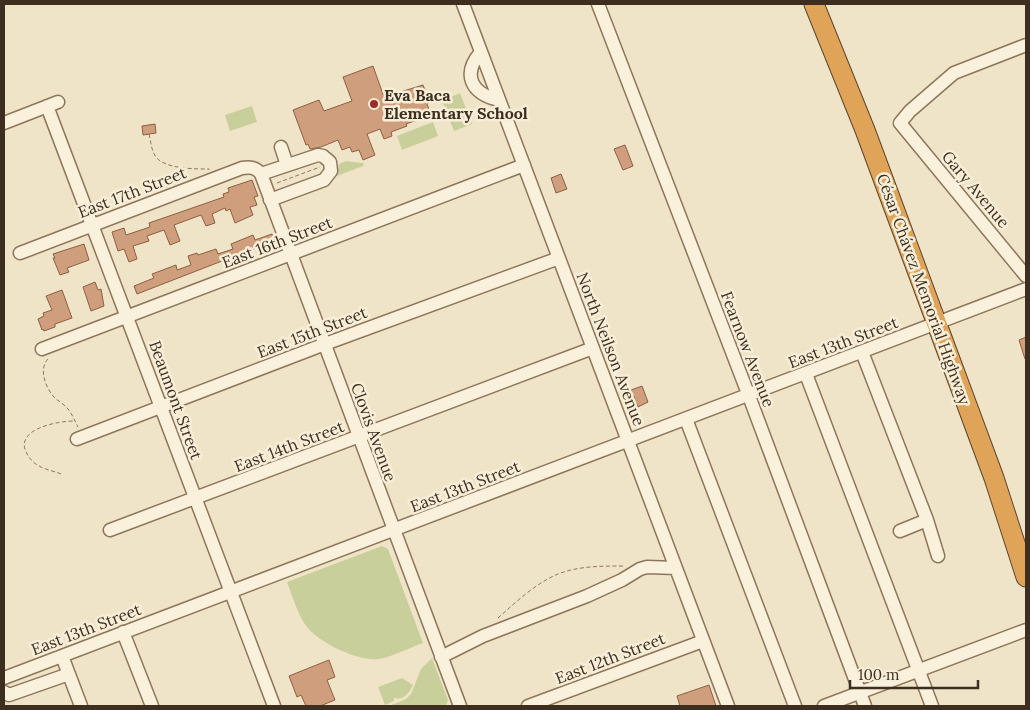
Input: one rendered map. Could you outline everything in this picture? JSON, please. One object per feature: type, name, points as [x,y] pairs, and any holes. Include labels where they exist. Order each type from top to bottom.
[{"type":"highway","name":"César Chávez Memorial Highway","points":[[814,4],[865,130],[994,478],[1026,577]]},
{"type":"street","name":"North Neilson Avenue","points":[[463,4],[728,706]]},
{"type":"street","name":"Fearnow Avenue","points":[[598,4],[749,396],[865,706]]},
{"type":"street","name":"Gary Avenue","points":[[1026,45],[954,73],[910,111],[900,123],[1026,276]]},
{"type":"street","points":[[481,52],[475,59],[472,68],[474,85],[483,95],[499,100]]},
{"type":"street","name":"Beaumont Street","points":[[4,123],[52,104],[92,225],[274,706]]},
{"type":"street","points":[[281,147],[287,165]]},
{"type":"street","name":"East 17th Street","points":[[20,253],[242,168],[249,167],[259,172],[318,155],[327,158],[330,164]]},
{"type":"street","points":[[270,200],[324,180],[331,171],[330,164]]},
{"type":"street","name":"East 16th Street","points":[[45,354],[127,316],[524,165]]},
{"type":"street","name":"Clovis Avenue","points":[[259,172],[460,706]]},
{"type":"street","name":"East 15th Street","points":[[80,438],[325,344],[559,258]]},
{"type":"street","name":"East 13th Street","points":[[4,678],[1026,289]]},
{"type":"street","name":"East 14th Street","points":[[110,530],[593,348]]},
{"type":"street","points":[[862,352],[927,520],[938,556]]},
{"type":"street","points":[[806,374],[932,706]]},
{"type":"street","points":[[686,419],[795,706]]},
{"type":"street","points":[[900,530],[927,520]]},
{"type":"street","points":[[441,657],[483,636],[587,596],[644,568],[676,568]]},
{"type":"street","points":[[824,706],[1026,630]]},
{"type":"street","points":[[123,632],[152,706]]},
{"type":"street","name":"East 12th Street","points":[[528,706],[703,640]]},
{"type":"street","points":[[62,656],[81,706]]},
{"type":"street","points":[[4,692],[9,695],[69,674]]},
{"type":"path","points":[[149,134],[154,152],[162,162],[187,169],[209,169],[210,172]]},
{"type":"path","points":[[274,185],[330,164]]},
{"type":"path","points":[[45,354],[44,371],[48,390],[54,398],[68,408],[75,421],[80,438]]},
{"type":"path","points":[[61,474],[38,466],[29,458],[24,448],[25,441],[34,431],[44,426],[75,421]]},
{"type":"path","points":[[496,620],[525,595],[561,572],[601,566],[644,568]]},
{"type":"green space","points":[[460,93],[472,124],[454,131],[442,101]]},
{"type":"green space","points":[[252,106],[257,122],[230,131],[225,115]]},
{"type":"green space","points":[[433,122],[438,136],[402,150],[397,136]]},
{"type":"green space","points":[[346,161],[364,163],[363,166],[337,176],[339,164]]},
{"type":"green space","points":[[382,546],[388,549],[423,643],[385,658],[370,659],[348,654],[316,636],[303,621],[287,582]]},
{"type":"green space","points":[[432,658],[448,700],[446,706],[389,706],[406,699],[411,694],[421,669]]},
{"type":"green space","points":[[402,678],[413,685],[410,691],[405,696],[394,698],[394,701],[385,705],[378,687]]},
{"type":"building","points":[[373,66],[384,97],[423,85],[430,102],[427,104],[431,115],[406,124],[407,126],[391,132],[392,136],[384,139],[380,129],[367,134],[375,155],[363,160],[359,150],[352,152],[350,147],[342,150],[338,140],[310,149],[308,144],[306,145],[293,110],[319,100],[324,111],[352,101],[343,77]]},
{"type":"building","points":[[155,124],[156,133],[143,135],[142,126]]},
{"type":"building","points":[[625,145],[633,166],[623,170],[614,149]]},
{"type":"building","points":[[561,174],[567,189],[556,193],[551,178]]},
{"type":"building","points":[[252,180],[258,196],[254,197],[257,205],[250,207],[253,215],[235,223],[230,209],[226,211],[225,208],[212,214],[215,223],[206,226],[201,215],[174,225],[180,241],[170,245],[164,230],[147,236],[149,241],[133,246],[137,259],[129,262],[124,249],[118,251],[112,232],[124,228],[126,235],[150,227],[149,223],[224,197],[223,194],[229,192],[228,188]]},
{"type":"building","points":[[272,234],[275,243],[266,247],[265,245],[240,254],[137,294],[134,286],[154,278],[152,274],[176,265],[177,270],[191,265],[188,256],[216,249],[218,254],[233,249],[231,244],[253,235],[255,240]]},
{"type":"building","points":[[84,244],[89,260],[67,268],[69,272],[60,275],[53,254]]},
{"type":"building","points":[[95,282],[98,290],[101,289],[104,306],[91,311],[83,287]]},
{"type":"building","points":[[62,290],[72,318],[55,324],[55,327],[44,331],[38,319],[44,316],[43,313],[52,310],[46,296]]},
{"type":"building","points":[[1026,337],[1026,359],[1025,359],[1019,340]]},
{"type":"building","points":[[642,386],[648,402],[638,407],[631,390]]},
{"type":"building","points":[[329,660],[335,677],[327,680],[335,700],[320,706],[306,706],[301,695],[297,697],[289,676]]},
{"type":"building","points":[[709,685],[716,706],[680,706],[677,696]]},
{"type":"place","name":"Eva Baca Elementary School","points":[[374,104]]}]
